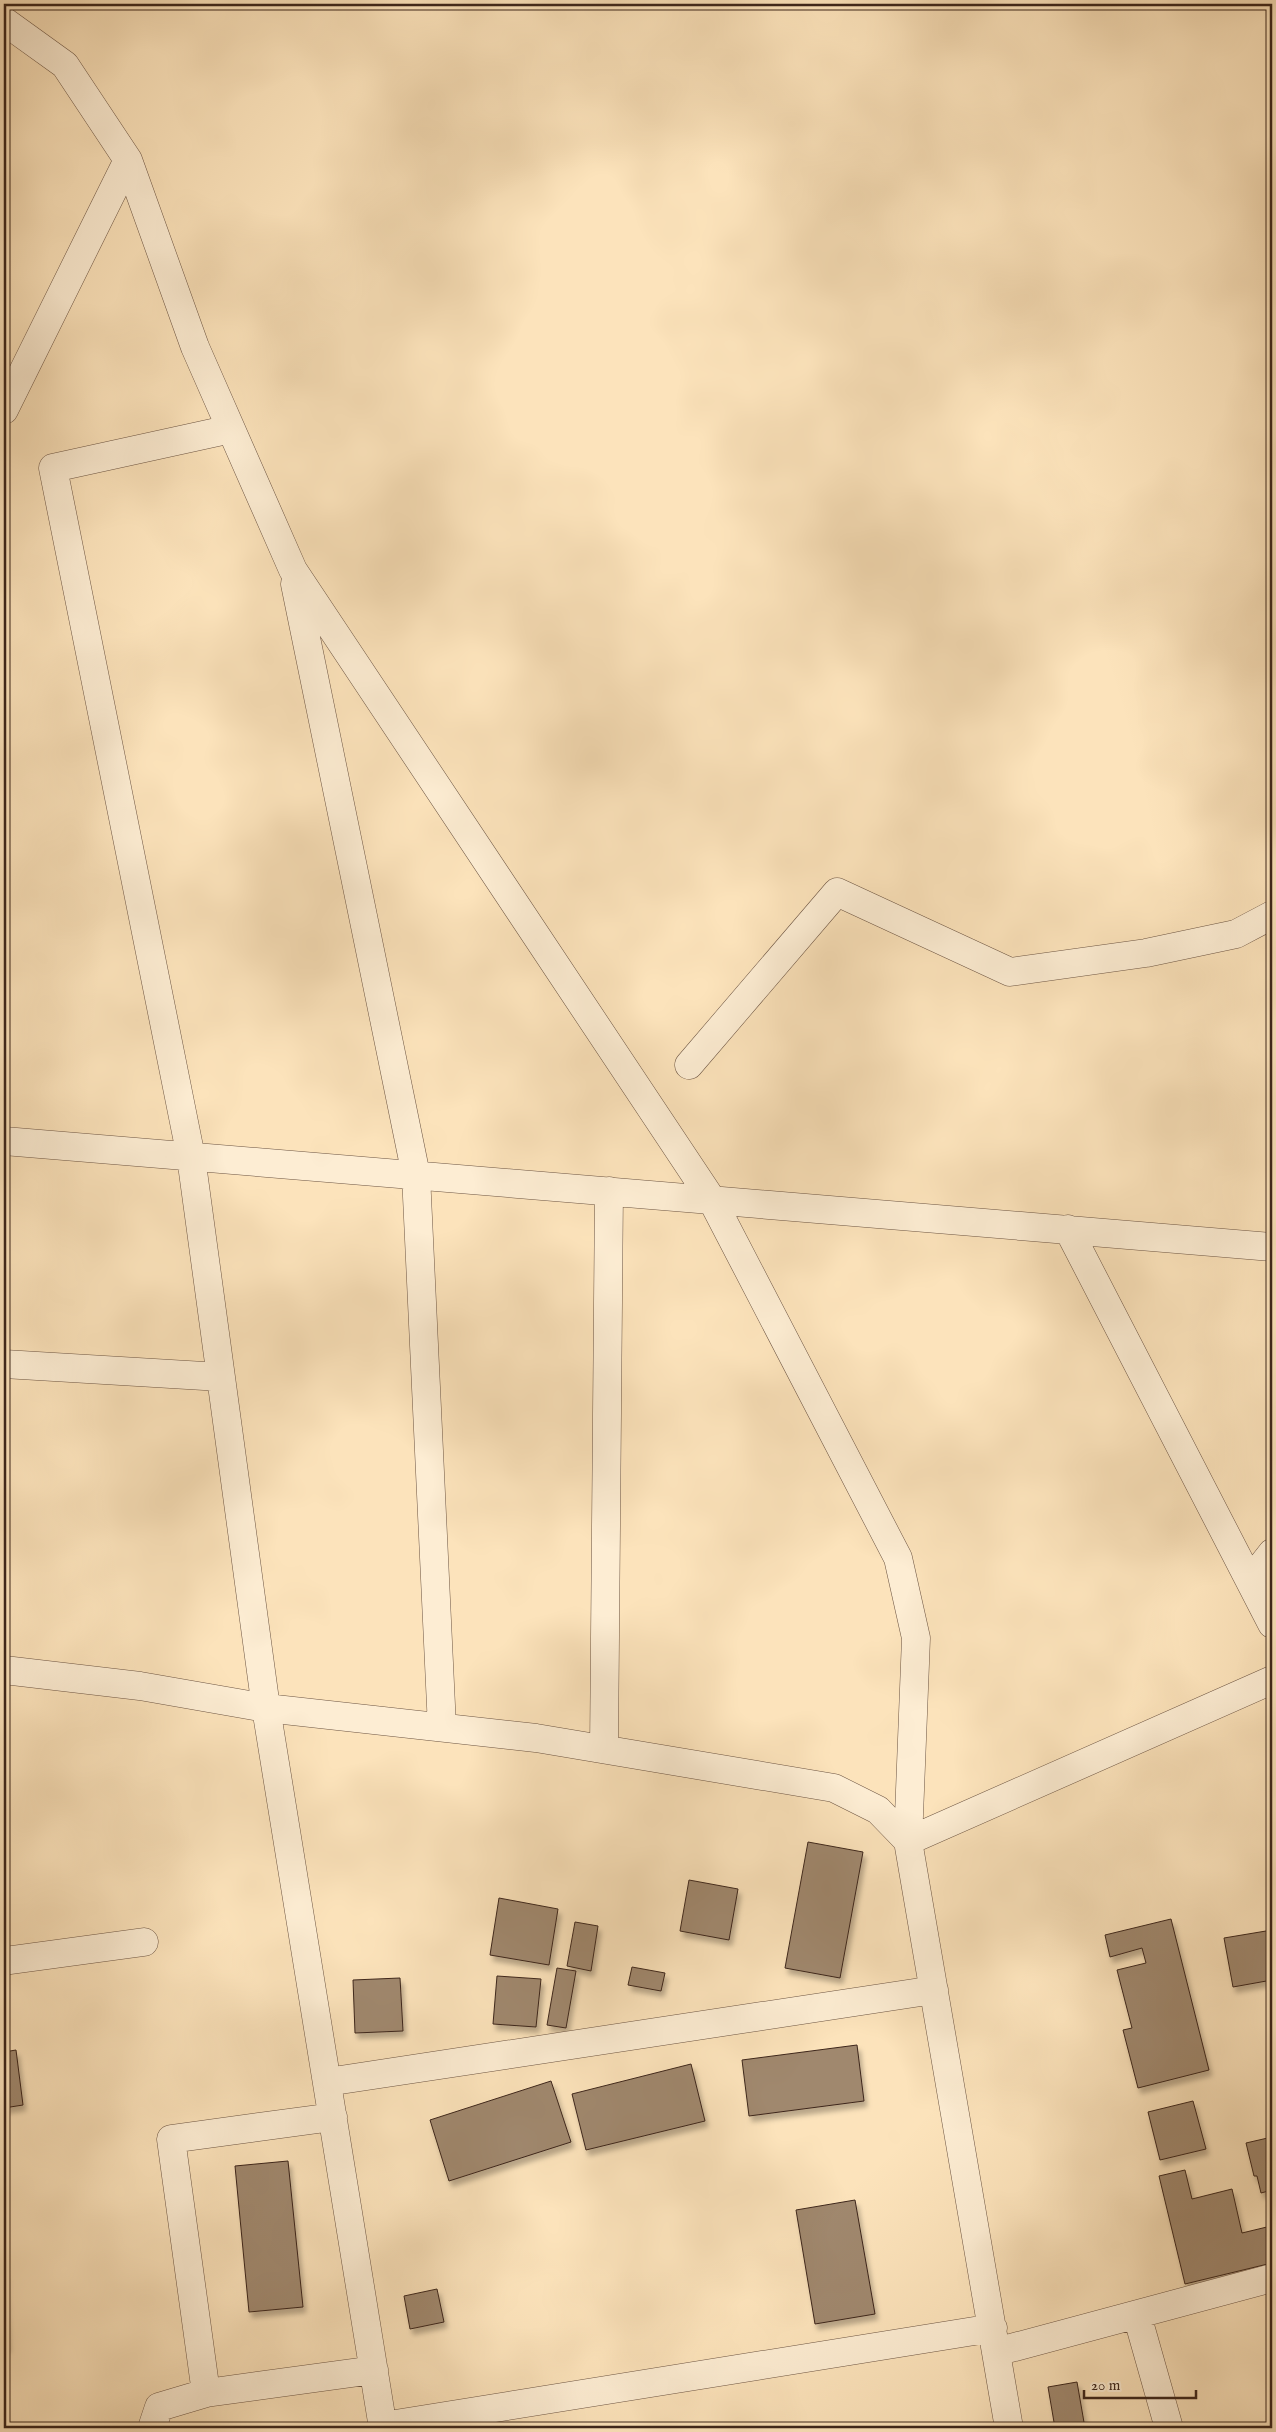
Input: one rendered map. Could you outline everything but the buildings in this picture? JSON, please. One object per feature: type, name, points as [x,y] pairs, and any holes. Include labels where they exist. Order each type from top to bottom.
[{"type":"street","points":[[4,22],[65,65],[128,160],[195,347],[293,570],[712,1200],[898,1558],[916,1638],[908,1841],[1009,2428]]},
{"type":"street","points":[[4,410],[128,160]]},
{"type":"street","points":[[231,429],[53,468],[191,1157],[266,1708],[383,2427],[994,2340],[1137,2315],[1272,2278]]},
{"type":"street","points":[[293,570],[416,1175],[442,1727]]},
{"type":"street","points":[[689,1065],[837,892],[1010,972],[1146,953],[1236,934],[1272,915]]},
{"type":"street","points":[[4,1141],[1272,1246]]},
{"type":"street","points":[[604,1749],[609,1191]]},
{"type":"street","points":[[1068,1229],[1272,1624]]},
{"type":"street","points":[[4,1364],[221,1377]]},
{"type":"street","points":[[1250,1581],[1272,1554]]},
{"type":"street","points":[[4,1670],[140,1686],[266,1708],[536,1738],[834,1788],[878,1810],[908,1841]]},
{"type":"street","points":[[908,1841],[1272,1680]]},
{"type":"street","points":[[4,1961],[144,1942]]},
{"type":"street","points":[[327,2082],[934,1990]]},
{"type":"street","points":[[206,2393],[171,2139],[333,2117]]},
{"type":"street","points":[[1137,2315],[1169,2428]]},
{"type":"street","points":[[152,2428],[159,2407],[206,2393],[374,2370]]}]
